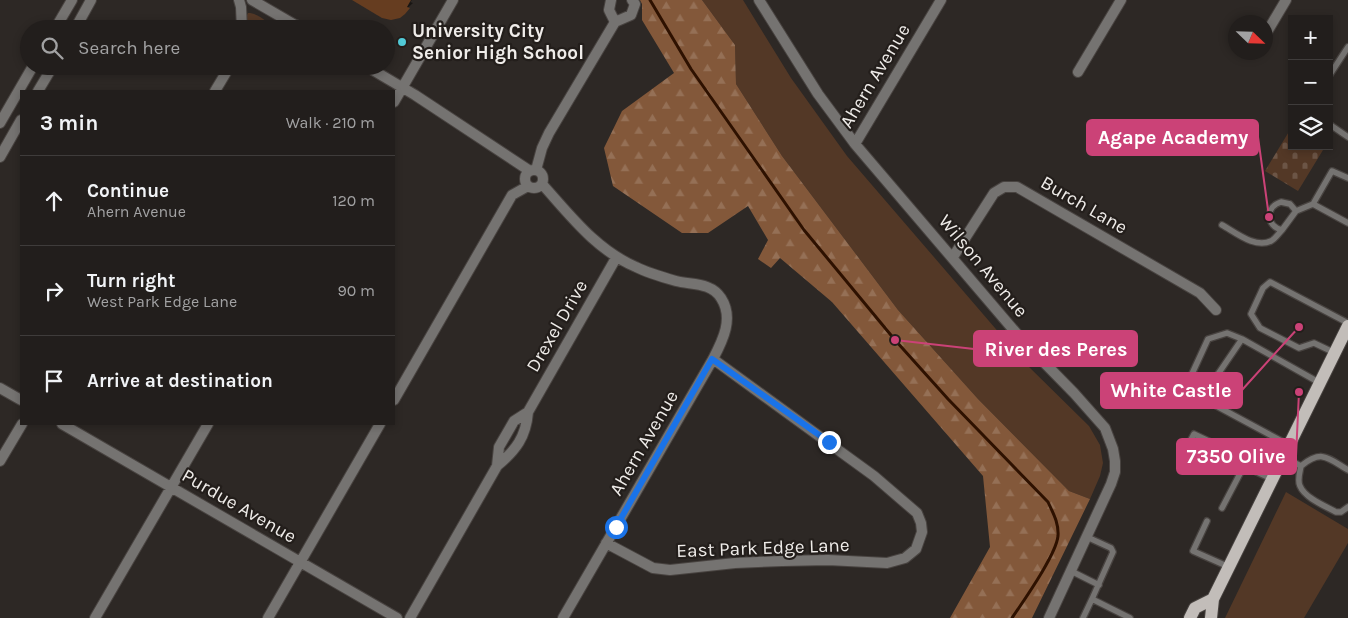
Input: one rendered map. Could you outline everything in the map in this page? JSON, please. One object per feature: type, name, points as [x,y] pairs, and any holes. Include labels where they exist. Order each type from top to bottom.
[{"type":"main road","points":[[1210,618],[1213,599],[1348,324]]},
{"type":"main road","points":[[1190,618],[1195,608],[1213,599]]},
{"type":"street","points":[[60,20],[72,0]]},
{"type":"street","points":[[80,20],[92,0]]},
{"type":"street","points":[[239,0],[242,20]]},
{"type":"street","points":[[252,0],[287,20]]},
{"type":"street","points":[[395,100],[453,0]]},
{"type":"street","points":[[611,0],[609,10],[615,22]]},
{"type":"street","points":[[528,186],[525,178],[533,170],[549,134],[615,22],[631,15],[635,4],[632,0]]},
{"type":"street","name":"Wilson Avenue","points":[[759,0],[818,94],[855,144],[1024,341],[1097,418],[1109,437],[1113,449],[1114,472],[1106,497],[1049,618]]},
{"type":"street","name":"Ahern Avenue","points":[[855,144],[941,0]]},
{"type":"street","points":[[1078,72],[1121,0]]},
{"type":"street","points":[[1273,22],[1286,0]]},
{"type":"street","points":[[0,123],[28,75]]},
{"type":"street","points":[[39,90],[48,75]]},
{"type":"street","points":[[216,90],[225,75]]},
{"type":"street","points":[[381,75],[542,175],[542,184],[584,232],[616,258]]},
{"type":"street","points":[[0,157],[20,122]]},
{"type":"street","points":[[395,398],[512,195],[528,186],[533,188],[542,184]]},
{"type":"street","name":"Burch Lane","points":[[953,257],[994,192],[1004,187],[1017,187],[1200,293],[1216,310]]},
{"type":"street","name":"Ahern Avenue","points":[[562,618],[712,359],[725,332],[727,320],[721,298],[711,288],[660,276],[636,268],[616,258]]},
{"type":"street","name":"Drexel Drive","points":[[410,618],[497,466],[513,453],[527,428],[528,412],[616,258]]},
{"type":"street","name":"East Park Edge Lane","points":[[606,543],[653,568],[670,570],[734,563],[782,561],[828,560],[887,563],[906,558],[916,549],[922,532],[917,513],[874,476],[784,409],[712,359]]},
{"type":"street","points":[[0,388],[20,399]]},
{"type":"street","name":"Drexel Drive","points":[[497,466],[499,447],[514,421],[528,412]]},
{"type":"street","points":[[0,461],[21,425]]},
{"type":"street","name":"Purdue Avenue","points":[[64,425],[397,618]]},
{"type":"street","points":[[96,618],[207,425]]},
{"type":"street","points":[[268,618],[379,425]]},
{"type":"lane","points":[[1333,70],[1348,47]]},
{"type":"lane","points":[[1333,127],[1348,137]]},
{"type":"lane","points":[[1222,225],[1252,242],[1262,243],[1271,241],[1296,211],[1313,204],[1332,171],[1348,178]]},
{"type":"lane","points":[[1282,230],[1274,226],[1270,219],[1270,210],[1277,203],[1286,202],[1294,207],[1296,211]]},
{"type":"lane","points":[[1313,204],[1348,223]]},
{"type":"lane","points":[[1334,353],[1314,343],[1299,348],[1260,328],[1251,314],[1263,288],[1270,282],[1348,324]]},
{"type":"lane","points":[[1301,466],[1286,451],[1184,389],[1208,338],[1227,333],[1242,339],[1320,383]]},
{"type":"lane","points":[[1216,378],[1242,339]]},
{"type":"lane","points":[[1185,451],[1194,434],[1234,452],[1244,466],[1272,479]]},
{"type":"lane","points":[[1348,470],[1324,456],[1316,456],[1301,466],[1298,479],[1300,487],[1308,496],[1336,512],[1341,512],[1348,507]]},
{"type":"lane","points":[[1222,508],[1244,466]]},
{"type":"lane","points":[[1207,522],[1193,551],[1229,568]]},
{"type":"lane","points":[[1083,618],[1113,552],[1111,548],[1087,537]]},
{"type":"lane","points":[[1071,571],[1099,584]]},
{"type":"lane","points":[[1092,600],[1130,618]]},
{"type":"green space","points":[[640,0],[702,0],[735,45],[736,84],[782,156],[898,310],[978,399],[1069,491],[1090,499],[1032,618],[950,618],[990,547],[983,476],[832,302],[780,258],[771,268],[758,259],[768,240],[748,206],[708,233],[682,233],[613,186],[604,148],[622,111],[674,73],[642,20],[642,4]]},
{"type":"green space","points":[[702,0],[743,0],[791,78],[847,156],[1026,364],[1089,426],[1100,445],[1103,463],[1100,476],[1090,499],[1069,491],[978,399],[898,310],[782,156],[736,84],[735,45]]},
{"type":"green space","points":[[248,13],[264,20],[246,20]]},
{"type":"green space","points":[[1288,133],[1288,150],[1323,150],[1298,191],[1265,171]]},
{"type":"green space","points":[[1286,492],[1348,529],[1348,543],[1304,618],[1225,618]]},
{"type":"building","points":[[352,0],[411,0],[407,7],[410,8],[405,14],[400,18],[391,20],[382,18]]},
{"type":"waterway","points":[[650,0],[691,69],[804,230],[895,340],[948,399],[1048,502],[1058,527],[1056,544],[1039,577],[1012,618]]},
{"type":"place","name":"University City Senior High School","points":[[402,42]]},
{"type":"place","name":"Agape Academy","points":[[1269,217]]},
{"type":"place","name":"White Castle","points":[[1299,327]]},
{"type":"place","name":"River des Peres","points":[[895,340]]},
{"type":"place","name":"7350 Olive","points":[[1299,392]]},
{"type":"route","points":[[616,527],[712,359],[829,442]]}]
